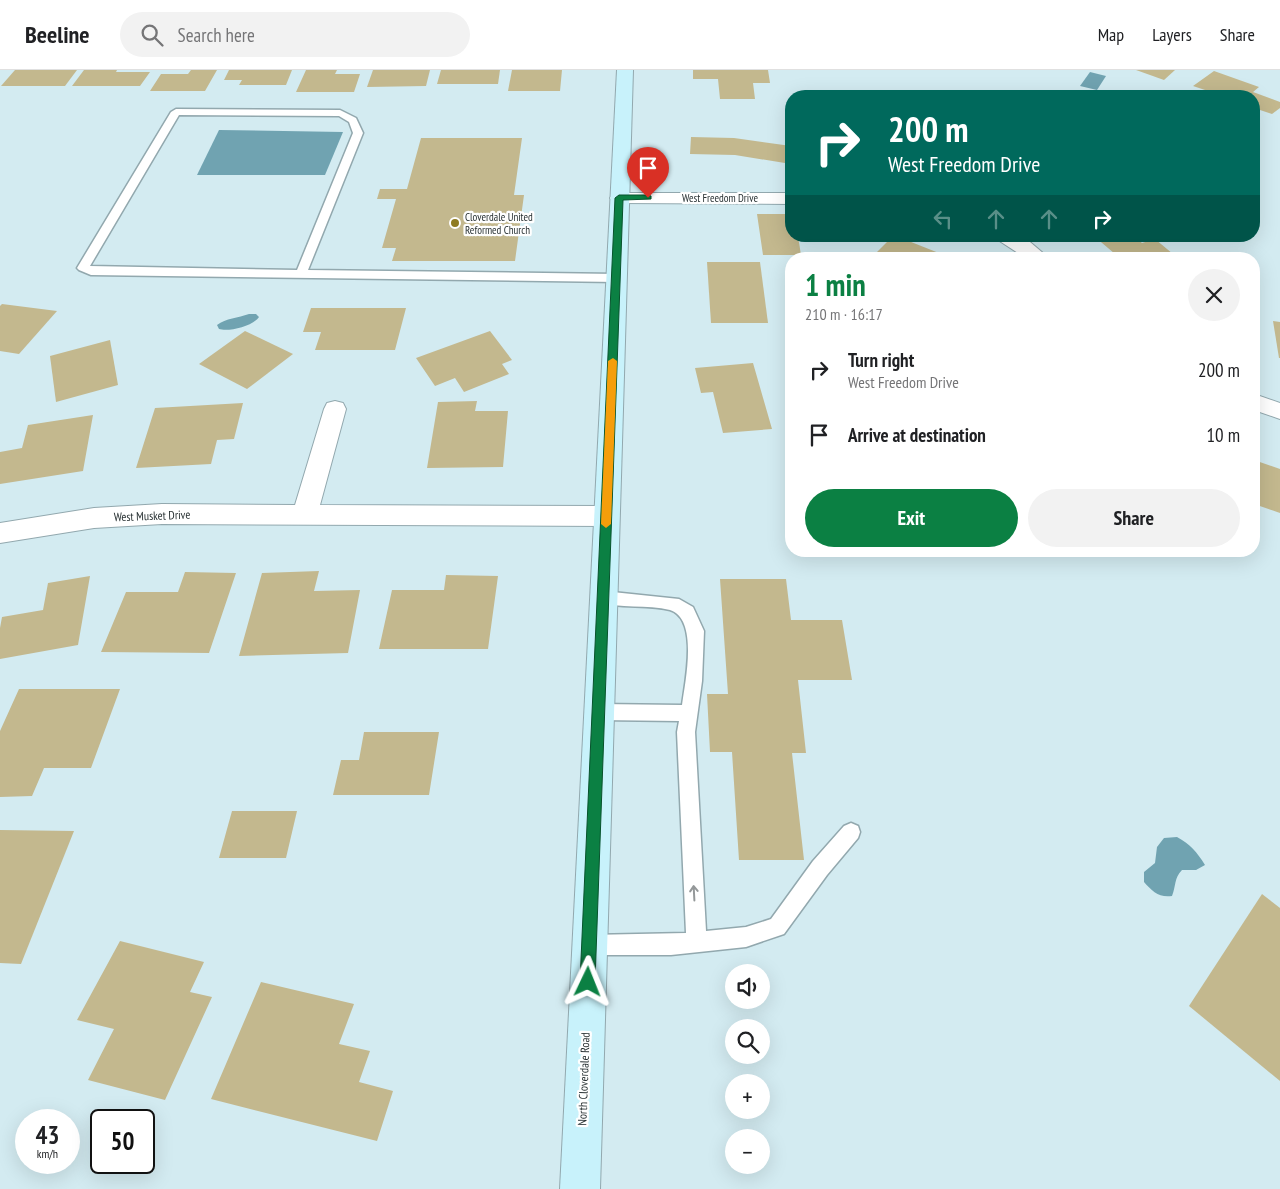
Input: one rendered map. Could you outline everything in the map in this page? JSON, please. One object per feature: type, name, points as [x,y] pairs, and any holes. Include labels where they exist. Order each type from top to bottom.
[{"type":"main road","name":"North Cloverdale Road","points":[[580,1189],[625,70]]},
{"type":"street","name":"West Freedom Drive","points":[[619,198],[785,199]]},
{"type":"street","points":[[1016,242],[1031,252]]},
{"type":"street","points":[[1260,404],[1280,411]]},
{"type":"street","points":[[305,515],[335,409]]},
{"type":"street","name":"West Musket Drive","points":[[0,533],[94,518],[162,514],[606,516]]},
{"type":"lane","points":[[301,274],[358,133],[355,122],[349,116],[328,112],[176,112],[83,268],[91,271],[301,274],[617,278]]},
{"type":"lane","points":[[603,597],[673,604],[687,612],[696,631],[696,658],[686,732],[696,942]]},
{"type":"lane","points":[[599,712],[689,713]]},
{"type":"lane","points":[[589,944],[671,944],[746,938],[777,927],[820,868],[851,832]]},
{"type":"water","points":[[1090,72],[1106,76],[1097,90],[1080,86]]},
{"type":"water","points":[[219,130],[343,132],[325,175],[197,175]]},
{"type":"water","points":[[256,314],[259,317],[246,326],[234,329],[223,330],[219,329],[217,325],[228,319]]},
{"type":"water","points":[[1177,837],[1193,849],[1205,865],[1196,870],[1182,870],[1176,879],[1172,896],[1163,896],[1153,891],[1144,882],[1144,872],[1155,863],[1157,847],[1164,838]]},
{"type":"building","points":[[15,70],[77,70],[65,86],[1,86]]},
{"type":"building","points":[[84,70],[150,72],[140,86],[72,86]]},
{"type":"building","points":[[191,70],[217,70],[205,91],[150,91],[161,74],[188,74]]},
{"type":"building","points":[[229,70],[292,70],[286,85],[239,85],[242,80],[224,80]]},
{"type":"building","points":[[306,70],[337,70],[335,74],[360,74],[354,92],[296,92]]},
{"type":"building","points":[[373,70],[430,70],[426,86],[367,87]]},
{"type":"building","points":[[441,70],[500,70],[498,84],[437,84]]},
{"type":"building","points":[[512,70],[562,70],[560,91],[508,91]]},
{"type":"building","points":[[693,70],[768,70],[770,83],[753,83],[755,99],[720,99],[718,79],[693,79]]},
{"type":"building","points":[[1136,70],[1175,70],[1164,80]]},
{"type":"building","points":[[1214,71],[1259,87],[1255,90],[1205,90],[1193,86]]},
{"type":"building","points":[[1260,95],[1280,102],[1280,108],[1272,114],[1260,110]]},
{"type":"building","points":[[691,137],[734,138],[785,145],[785,163],[735,155],[690,154]]},
{"type":"building","name":"Cloverdale United Reformed Church","points":[[421,138],[522,138],[514,195],[524,195],[515,261],[392,261],[396,248],[382,248],[396,199],[377,199],[380,189],[407,189]]},
{"type":"building","points":[[757,214],[785,214],[785,242],[799,242],[801,252],[785,252],[785,255],[763,255]]},
{"type":"building","points":[[887,242],[911,242],[936,252],[877,252]]},
{"type":"building","points":[[1101,242],[1159,242],[1171,252],[1113,252]]},
{"type":"building","points":[[707,262],[760,262],[768,323],[711,323]]},
{"type":"building","points":[[2,304],[57,311],[19,354],[0,351],[0,306]]},
{"type":"building","points":[[311,308],[406,308],[395,350],[315,350],[321,332],[303,332]]},
{"type":"building","points":[[1273,321],[1280,322],[1280,358],[1279,358]]},
{"type":"building","points":[[245,331],[293,354],[247,389],[199,364]]},
{"type":"building","points":[[490,331],[512,360],[502,364],[509,374],[464,392],[455,378],[435,386],[416,358]]},
{"type":"building","points":[[110,340],[118,385],[56,402],[50,356]]},
{"type":"building","points":[[753,363],[772,429],[723,433],[713,392],[701,393],[695,368]]},
{"type":"building","points":[[477,401],[475,411],[508,411],[503,467],[427,468],[438,402]]},
{"type":"building","points":[[243,403],[234,439],[217,440],[211,464],[136,468],[155,408]]},
{"type":"building","points":[[93,415],[83,471],[0,484],[0,452],[22,448],[28,425]]},
{"type":"building","points":[[1260,462],[1280,469],[1280,513],[1260,506]]},
{"type":"building","points":[[319,571],[314,591],[360,590],[348,653],[239,656],[262,573]]},
{"type":"building","points":[[185,572],[236,573],[209,653],[101,652],[126,592],[178,592]]},
{"type":"building","points":[[446,575],[498,576],[488,649],[379,649],[392,590],[444,590]]},
{"type":"building","points":[[90,576],[78,645],[0,659],[2,617],[43,610],[48,583]]},
{"type":"building","points":[[720,579],[786,579],[791,620],[842,620],[852,680],[798,680],[806,753],[792,753],[804,860],[739,860],[732,752],[710,752],[707,694],[728,694]]},
{"type":"building","points":[[19,689],[120,689],[91,768],[44,768],[32,796],[0,797],[0,731]]},
{"type":"building","points":[[364,732],[439,732],[429,795],[333,795],[341,760],[359,760]]},
{"type":"building","points":[[232,811],[297,811],[286,858],[219,858]]},
{"type":"building","points":[[0,830],[74,831],[21,964],[0,963]]},
{"type":"building","points":[[1262,894],[1280,908],[1280,1081],[1189,1006]]},
{"type":"building","points":[[120,941],[204,962],[190,992],[212,997],[165,1100],[88,1080],[114,1029],[77,1020]]},
{"type":"building","points":[[261,982],[354,1004],[339,1044],[370,1051],[359,1082],[393,1091],[377,1141],[211,1099]]},
{"type":"slow traffic","points":[[606,524],[613,361]]},
{"type":"place","name":"Cloverdale United Reformed Church","points":[[455,223]]},
{"type":"route","points":[[588,982],[619,198],[648,198]]}]
